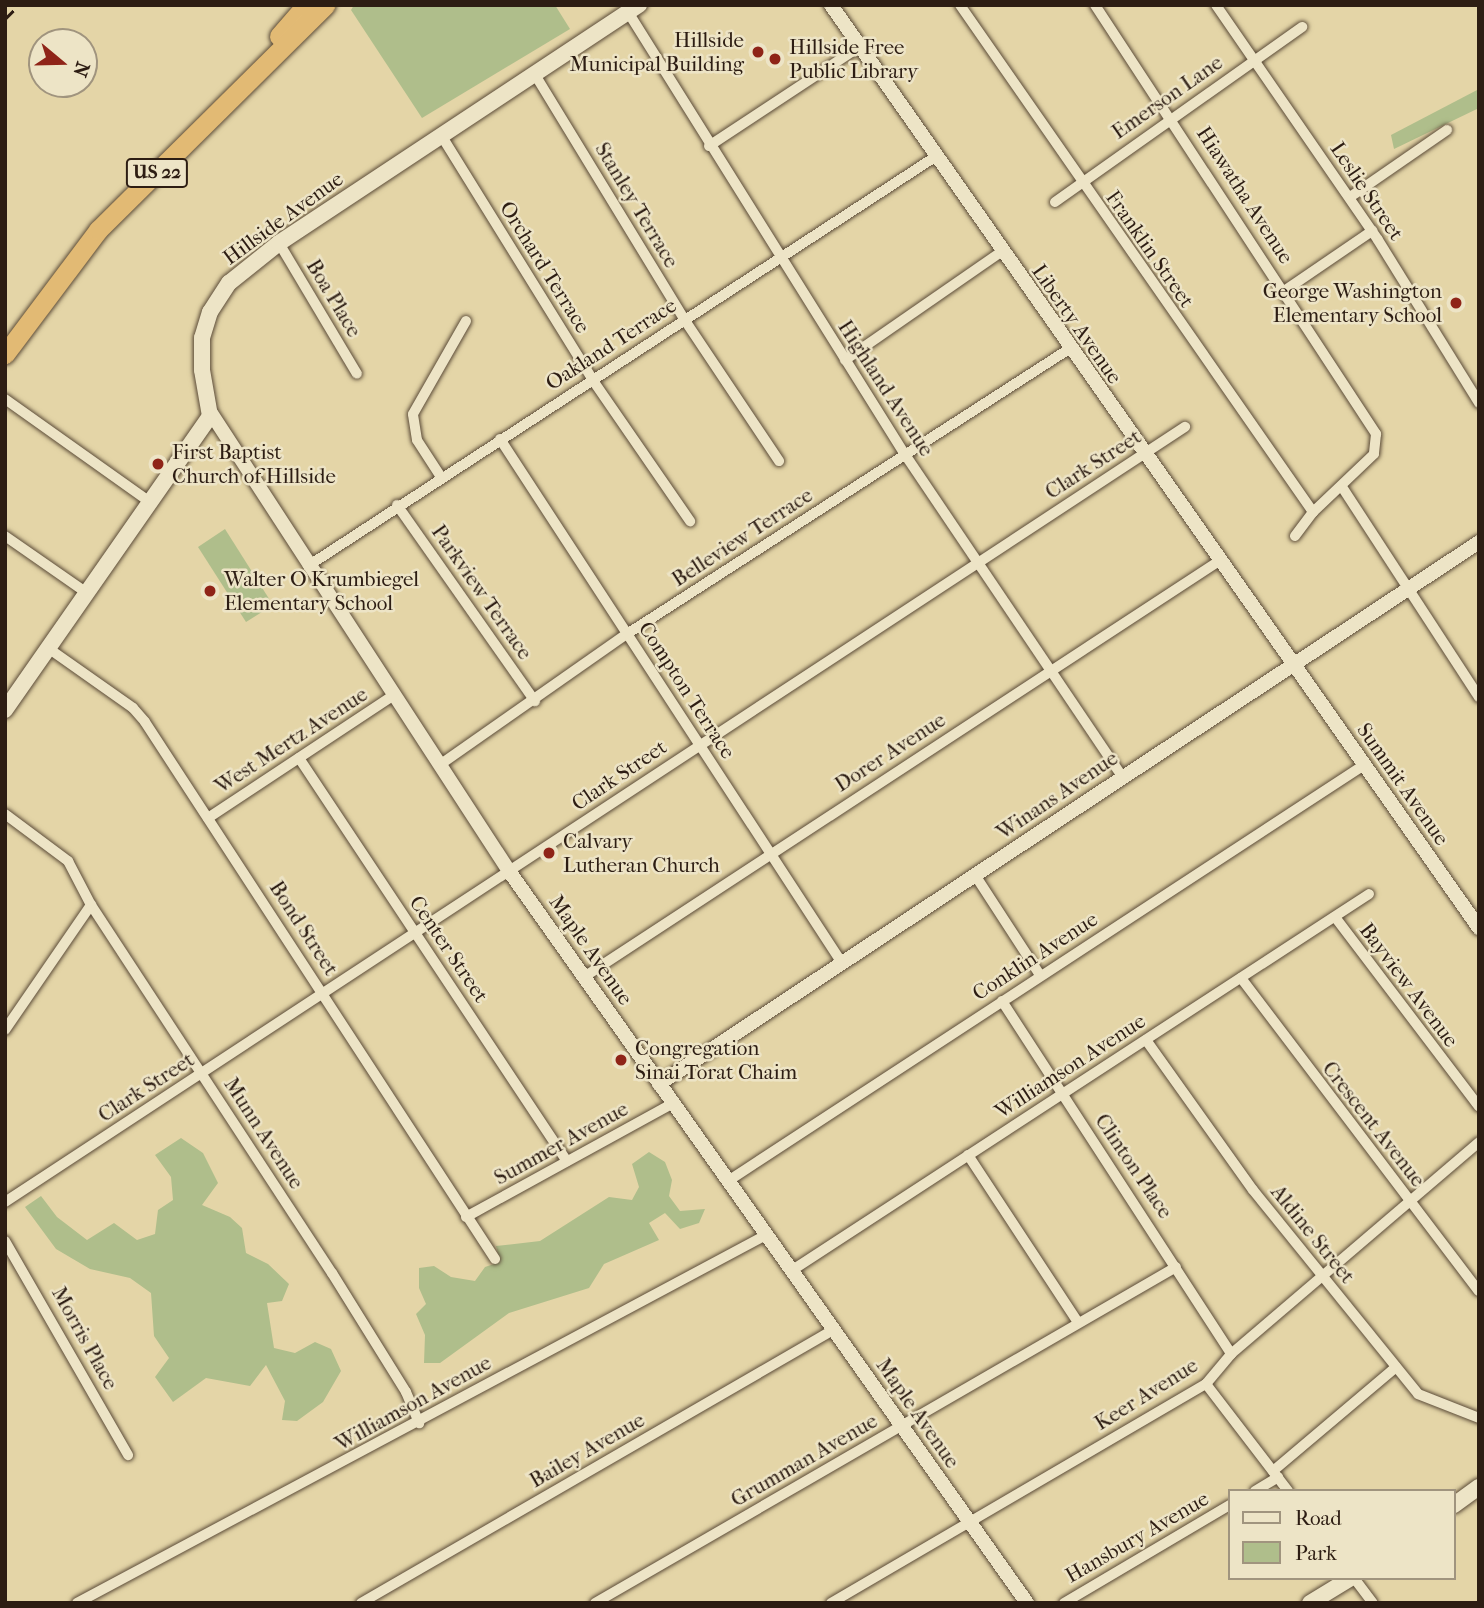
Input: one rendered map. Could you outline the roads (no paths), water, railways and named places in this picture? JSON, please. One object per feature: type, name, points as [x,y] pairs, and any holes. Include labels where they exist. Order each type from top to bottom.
[{"type":"highway","name":"US 22","points":[[5,332],[79,232],[306,5]]},
{"type":"highway","name":"US 22","points":[[5,354],[98,230],[325,5]]},
{"type":"main road","name":"Hillside Avenue","points":[[211,412],[201,362],[207,319],[229,283],[279,243],[633,9]]},
{"type":"main road","points":[[5,710],[211,412]]},
{"type":"main road","points":[[1456,1504],[1479,1487]]},
{"type":"main road","points":[[1310,1603],[1350,1580]]},
{"type":"street","name":"Liberty Avenue","points":[[831,5],[1069,349],[1294,663]]},
{"type":"street","name":"Franklin Street","points":[[960,5],[1080,182],[1313,512]]},
{"type":"street","name":"Hiawatha Avenue","points":[[1095,5],[1284,291],[1378,444],[1342,487]]},
{"type":"street","name":"Leslie Street","points":[[1216,5],[1372,230],[1479,403]]},
{"type":"street","name":"Highland Avenue","points":[[633,9],[709,146],[904,453],[1122,776]]},
{"type":"street","name":"Emerson Lane","points":[[1055,202],[1171,117],[1302,27]]},
{"type":"street","points":[[709,146],[859,47]]},
{"type":"street","name":"Stanley Terrace","points":[[534,73],[684,319],[779,461]]},
{"type":"street","points":[[1350,197],[1447,130]]},
{"type":"street","name":"Orchard Terrace","points":[[441,135],[592,379],[690,521]]},
{"type":"street","name":"Oakland Terrace","points":[[309,566],[397,505],[935,157]]},
{"type":"street","points":[[1284,291],[1372,230]]},
{"type":"street","name":"Boa Place","points":[[279,243],[357,374]]},
{"type":"street","points":[[845,360],[1001,252]]},
{"type":"street","points":[[441,477],[417,440],[413,414],[466,321]]},
{"type":"street","name":"Belleview Terrace","points":[[441,764],[627,634],[1069,349]]},
{"type":"street","points":[[5,399],[150,502]]},
{"type":"street","name":"Maple Avenue","points":[[211,412],[509,872],[1027,1603]]},
{"type":"street","name":"Clark Street","points":[[5,1202],[1185,427]]},
{"type":"street","name":"Compton Terrace","points":[[500,439],[842,963]]},
{"type":"street","points":[[1296,536],[1313,512],[1342,487],[1479,697]]},
{"type":"street","name":"Parkview Terrace","points":[[397,505],[534,701]]},
{"type":"street","points":[[5,536],[87,593]]},
{"type":"street","name":"Winans Avenue","points":[[659,1084],[1479,542]]},
{"type":"street","name":"Dorer Avenue","points":[[584,977],[1219,561]]},
{"type":"street","name":"Bond Street","points":[[48,648],[138,712],[495,1259]]},
{"type":"street","name":"Summit Avenue","points":[[1294,663],[1479,928]]},
{"type":"street","name":"West Mertz Avenue","points":[[208,818],[394,695]]},
{"type":"street","name":"Center Street","points":[[299,758],[568,1161]]},
{"type":"street","name":"Conklin Avenue","points":[[728,1181],[1364,765]]},
{"type":"street","name":"Munn Avenue","points":[[5,814],[68,861],[91,905],[332,1273],[406,1392],[419,1423]]},
{"type":"street","points":[[975,875],[1040,975]]},
{"type":"street","name":"Williamson Avenue","points":[[791,1271],[1369,894]]},
{"type":"street","points":[[5,1030],[91,905]]},
{"type":"street","name":"Bayview Avenue","points":[[1335,917],[1479,1107]]},
{"type":"street","name":"Crescent Avenue","points":[[1241,978],[1479,1291]]},
{"type":"street","name":"Clinton Place","points":[[1002,1001],[1231,1354]]},
{"type":"street","name":"Aldine Street","points":[[1146,1040],[1253,1190],[1418,1394],[1479,1418]]},
{"type":"street","name":"Summer Avenue","points":[[466,1217],[673,1103]]},
{"type":"street","name":"Keer Avenue","points":[[831,1603],[1206,1384],[1231,1354],[1479,1142]]},
{"type":"street","points":[[968,1155],[1077,1321]]},
{"type":"street","name":"Williamson Avenue","points":[[77,1603],[419,1423],[766,1235]]},
{"type":"street","name":"Morris Place","points":[[5,1241],[128,1455]]},
{"type":"street","name":"Grumman Avenue","points":[[601,1601],[901,1427],[1077,1321],[1176,1266]]},
{"type":"street","name":"Bailey Avenue","points":[[361,1603],[832,1330]]},
{"type":"street","points":[[1257,1489],[1396,1367]]},
{"type":"street","points":[[1206,1384],[1287,1489]]},
{"type":"street","name":"Hansbury Avenue","points":[[1064,1603],[1228,1506]]},
{"type":"street","points":[[1355,1580],[1373,1603]]},
{"type":"railway","points":[[5,19],[19,5]]},
{"type":"place","name":"Hillside Municipal Building","points":[[758,52]]},
{"type":"place","name":"Hillside Free Public Library","points":[[775,59]]},
{"type":"place","name":"George Washington Elementary School","points":[[1456,303]]},
{"type":"place","name":"First Baptist Church of Hillside","points":[[158,464]]},
{"type":"place","name":"Walter O Krumbiegel Elementary School","points":[[210,591]]},
{"type":"place","name":"Calvary Lutheran Church","points":[[549,853]]},
{"type":"place","name":"Congregation Sinai Torat Chaim","points":[[621,1060]]}]
